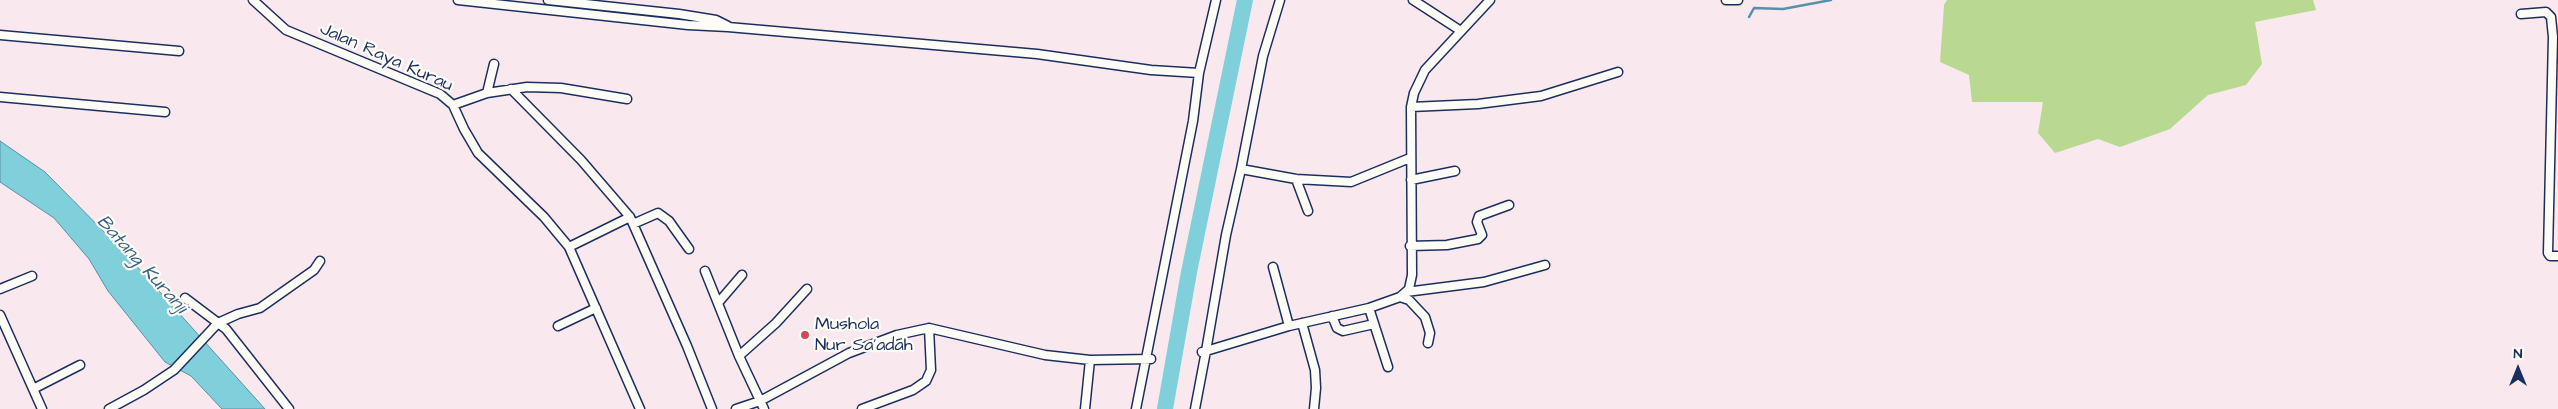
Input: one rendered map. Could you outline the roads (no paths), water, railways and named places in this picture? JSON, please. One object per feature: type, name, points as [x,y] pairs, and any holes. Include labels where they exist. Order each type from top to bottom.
[{"type":"street","name":"Jalan Raya Kurau","points":[[254,0],[286,30],[440,94],[453,104],[464,129],[478,153],[539,212],[569,247],[640,409]]},
{"type":"street","points":[[458,0],[688,25],[1037,54],[1151,70],[1199,73]]},
{"type":"street","points":[[548,0],[611,3],[707,18],[722,22],[728,27]]},
{"type":"street","points":[[1136,409],[1148,360],[1193,121],[1199,73],[1216,0]]},
{"type":"street","points":[[1195,409],[1226,235],[1263,56],[1280,0]]},
{"type":"street","points":[[1413,0],[1460,31]]},
{"type":"street","points":[[1403,294],[1411,285],[1410,158],[1411,107],[1414,93],[1425,70],[1490,0]]},
{"type":"street","points":[[1726,0],[1738,0]]},
{"type":"street","points":[[2521,14],[2550,14],[2555,37],[2548,254],[2558,256]]},
{"type":"street","points":[[0,35],[179,51]]},
{"type":"street","points":[[487,93],[494,64]]},
{"type":"street","points":[[1411,107],[1478,104],[1541,96],[1618,72]]},
{"type":"street","points":[[453,104],[487,93],[511,89],[562,88],[627,98]]},
{"type":"street","points":[[511,89],[581,160],[631,221],[687,346],[712,409]]},
{"type":"street","points":[[0,97],[165,112]]},
{"type":"street","points":[[1241,169],[1296,179],[1351,182],[1410,158]]},
{"type":"street","points":[[1411,180],[1455,170]]},
{"type":"street","points":[[1296,179],[1308,211]]},
{"type":"street","points":[[1410,246],[1447,245],[1478,239],[1482,235],[1478,222],[1479,216],[1509,205]]},
{"type":"street","points":[[2549,206],[2558,207]]},
{"type":"street","points":[[569,247],[631,221],[658,213],[669,221],[688,249]]},
{"type":"street","points":[[109,409],[144,390],[174,370],[217,325],[238,314],[260,308],[314,270],[320,261]]},
{"type":"street","points":[[1204,352],[1289,326],[1369,308],[1403,294],[1484,282],[1545,265]]},
{"type":"street","points":[[1273,267],[1289,326]]},
{"type":"street","points":[[706,271],[739,356],[764,409]]},
{"type":"street","points":[[718,303],[742,275]]},
{"type":"street","points":[[0,289],[32,276]]},
{"type":"street","points":[[739,356],[776,323],[808,289]]},
{"type":"street","points":[[1403,294],[1424,316],[1430,333],[1428,343]]},
{"type":"street","points":[[184,298],[226,330],[289,409]]},
{"type":"street","points":[[558,326],[596,308]]},
{"type":"street","points":[[1369,308],[1388,367]]},
{"type":"street","points":[[0,315],[42,409]]},
{"type":"street","points":[[1332,316],[1337,328],[1343,332],[1374,324]]},
{"type":"street","points":[[1302,323],[1315,370],[1314,409]]},
{"type":"street","points":[[736,409],[760,401],[848,353],[897,335],[929,328],[1045,355],[1090,360],[1148,360]]},
{"type":"street","points":[[862,409],[880,406],[914,390],[926,381],[931,370],[929,328]]},
{"type":"street","points":[[1085,409],[1090,360]]},
{"type":"street","points":[[33,389],[80,365]]},
{"type":"water","points":[[0,141],[45,172],[124,252],[265,409],[222,409],[191,376],[165,362],[108,291],[89,259],[54,218],[0,182]]},
{"type":"waterway","points":[[1165,409],[1189,272],[1245,0]]},
{"type":"waterway","points":[[1749,17],[1754,8],[1783,9],[1831,0]]},
{"type":"place","name":"Mushola Nur Sa'adah","points":[[805,335]]},
{"type":"water label","name":"Batang Kuranji","points":[[141,265]]}]
